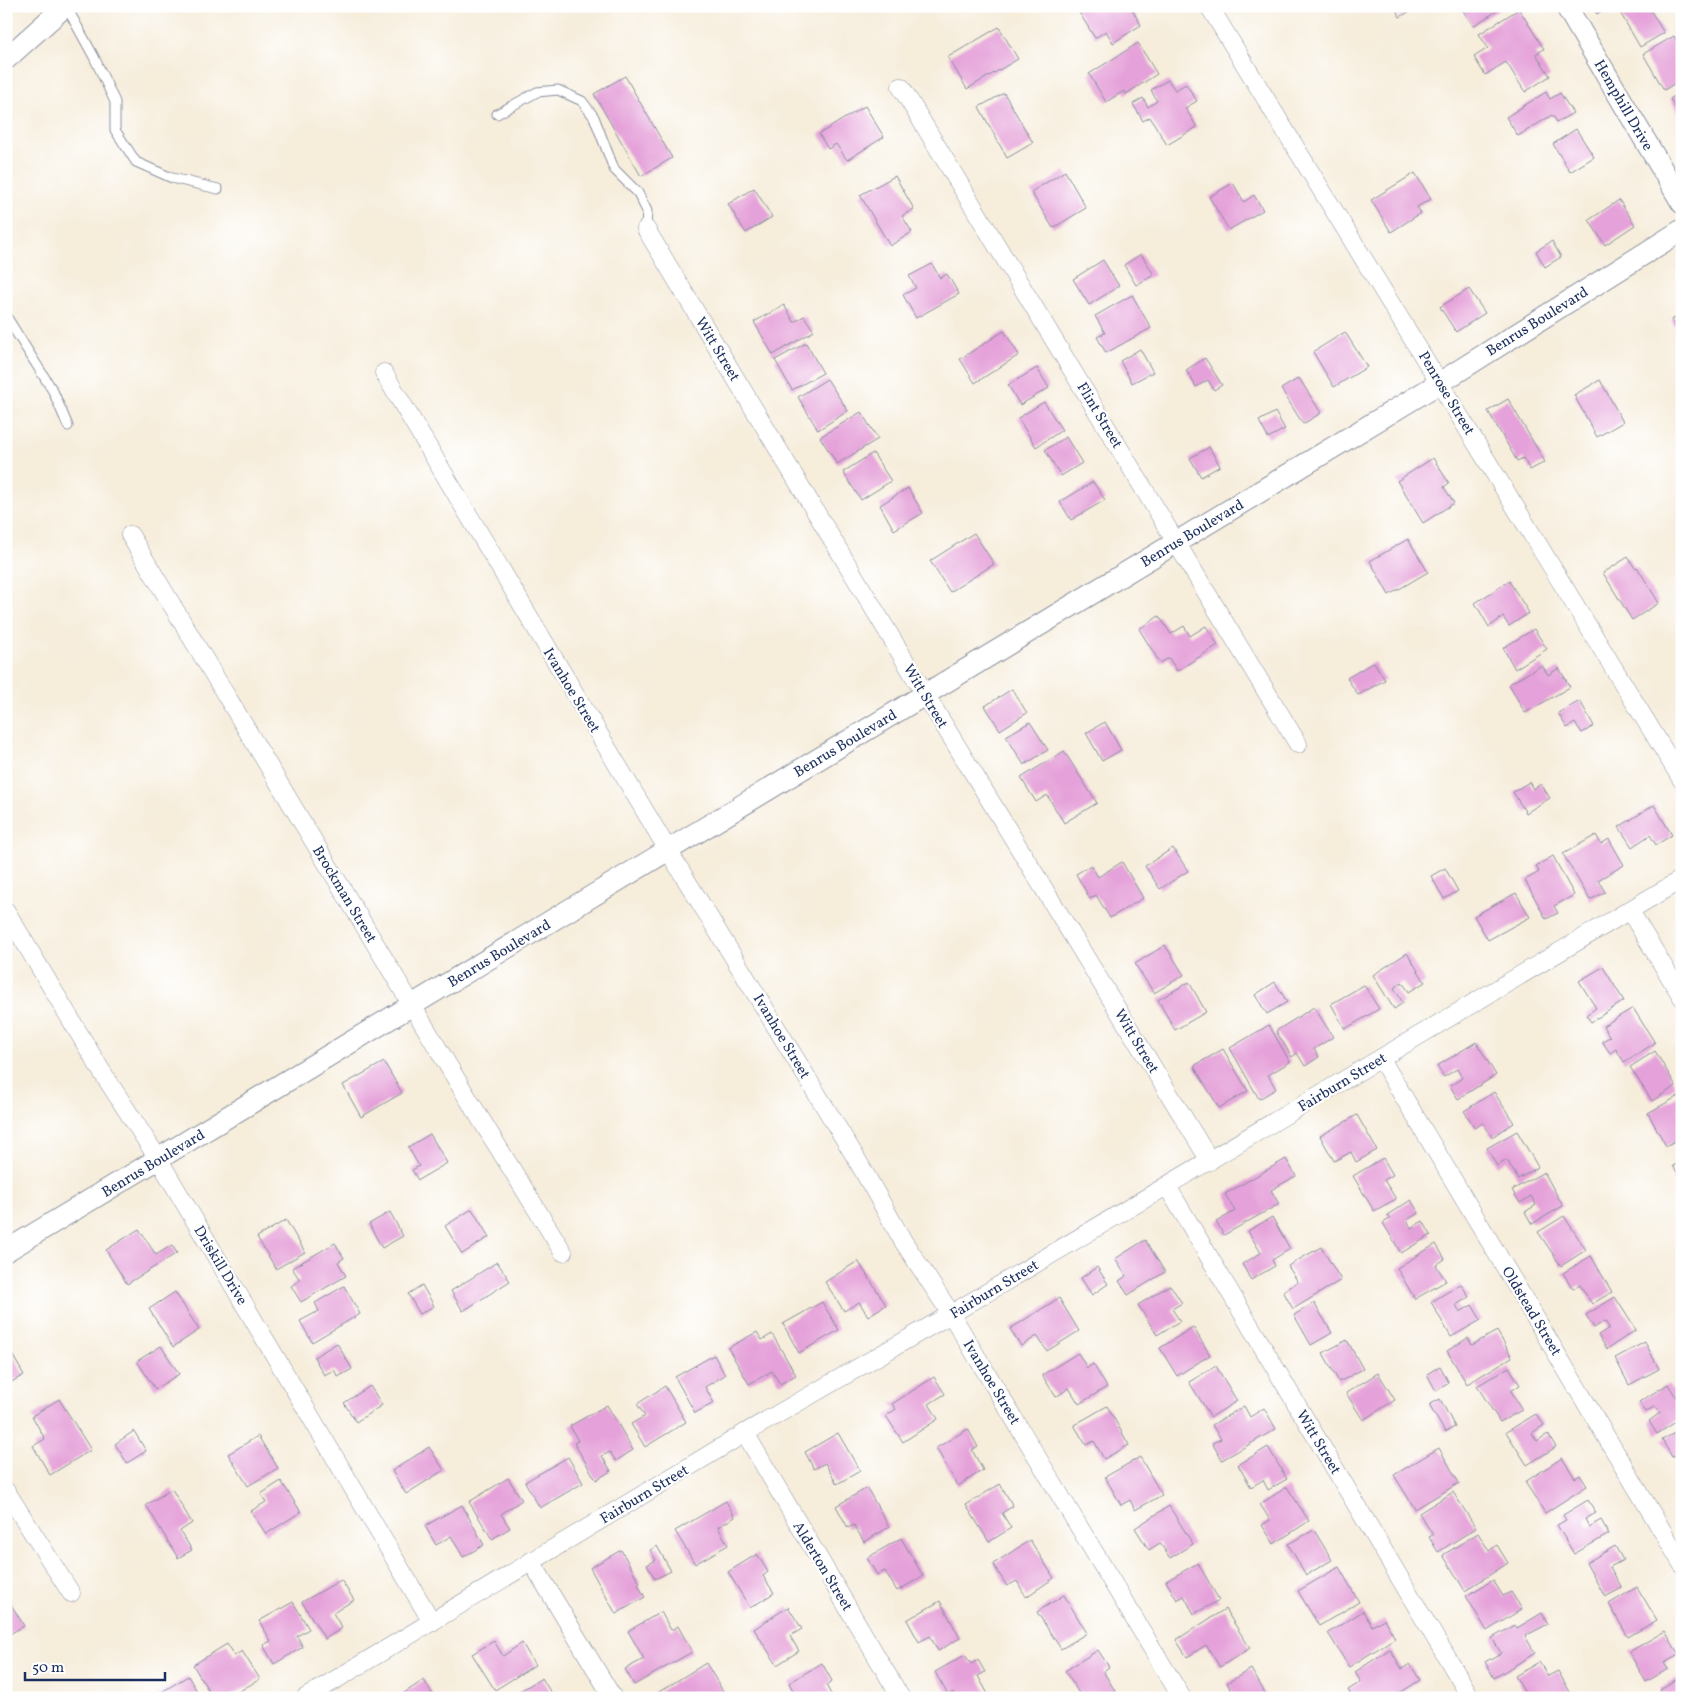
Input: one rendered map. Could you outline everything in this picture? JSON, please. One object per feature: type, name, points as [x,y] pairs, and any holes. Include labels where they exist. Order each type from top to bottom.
[{"type":"street","points":[[6,59],[65,6]]},
{"type":"street","name":"Penrose Street","points":[[1209,6],[1682,780]]},
{"type":"street","name":"Hemphill Drive","points":[[1566,6],[1682,203]]},
{"type":"street","name":"Flint Street","points":[[901,87],[1298,744]]},
{"type":"street","name":"Witt Street","points":[[646,228],[925,694],[1210,1161]]},
{"type":"street","name":"Benrus Boulevard","points":[[6,1251],[1440,382],[1682,230]]},
{"type":"street","name":"Ivanhoe Street","points":[[384,373],[668,850],[856,1158],[903,1241],[951,1314],[1182,1698]]},
{"type":"street","name":"Brockman Street","points":[[130,535],[412,1006],[563,1252]]},
{"type":"street","name":"Fairburn Street","points":[[305,1698],[329,1692],[432,1622],[531,1561],[1210,1161],[1682,879]]},
{"type":"street","name":"Driskill Drive","points":[[6,911],[102,1072],[159,1160],[432,1622]]},
{"type":"street","points":[[1630,911],[1682,997]]},
{"type":"street","name":"Oldstead Street","points":[[1381,1059],[1682,1564]]},
{"type":"street","name":"Witt Street","points":[[1167,1186],[1472,1698]]},
{"type":"street","name":"Alderton Street","points":[[745,1434],[901,1698]]},
{"type":"street","points":[[6,1491],[70,1593]]},
{"type":"street","points":[[531,1561],[613,1698]]},
{"type":"lane","points":[[65,6],[94,56],[115,102],[114,130],[136,162],[172,178],[218,189]]},
{"type":"lane","points":[[497,114],[536,92],[558,90],[582,101],[594,117],[614,169],[638,194],[647,211],[646,228]]},
{"type":"lane","points":[[6,316],[53,390],[68,426]]},
{"type":"building","points":[[1075,6],[1130,6],[1141,25],[1113,43],[1106,31],[1095,38]]},
{"type":"building","points":[[1394,6],[1419,6],[1400,17]]},
{"type":"building","points":[[1460,6],[1505,6],[1473,26]]},
{"type":"building","points":[[1592,6],[1609,6],[1597,14]]},
{"type":"building","points":[[1623,6],[1648,6],[1664,33],[1640,47],[1618,9]]},
{"type":"building","points":[[1519,9],[1544,49],[1536,54],[1550,76],[1525,92],[1506,62],[1485,75],[1474,57],[1488,48],[1479,34]]},
{"type":"building","points":[[999,27],[1018,59],[967,89],[948,57]]},
{"type":"building","points":[[1674,36],[1682,48],[1682,79],[1664,90],[1643,54]]},
{"type":"building","points":[[1138,43],[1157,74],[1126,94],[1124,91],[1106,102],[1089,74]]},
{"type":"building","points":[[625,76],[672,158],[641,176],[594,94]]},
{"type":"building","points":[[1168,80],[1175,90],[1186,84],[1197,101],[1185,108],[1197,127],[1167,145],[1150,117],[1143,121],[1133,104],[1143,98],[1148,107],[1157,101],[1151,90]]},
{"type":"building","points":[[1682,91],[1682,118],[1670,99]]},
{"type":"building","points":[[1546,92],[1550,99],[1560,93],[1573,113],[1557,122],[1552,115],[1518,136],[1506,117]]},
{"type":"building","points":[[1004,93],[1033,143],[1007,158],[979,107]]},
{"type":"building","points":[[865,106],[884,137],[847,160],[836,144],[828,149],[819,134]]},
{"type":"building","points":[[1576,129],[1594,157],[1570,172],[1553,144]]},
{"type":"building","points":[[1065,171],[1086,208],[1053,228],[1031,192]]},
{"type":"building","points":[[1415,173],[1431,199],[1417,207],[1421,213],[1391,232],[1371,200]]},
{"type":"building","points":[[895,176],[914,209],[902,216],[912,232],[890,246],[860,195]]},
{"type":"building","points":[[1233,183],[1244,202],[1254,195],[1263,210],[1229,230],[1209,197]]},
{"type":"building","points":[[754,188],[772,217],[746,233],[728,204]]},
{"type":"building","points":[[1619,200],[1635,225],[1605,245],[1589,220]]},
{"type":"building","points":[[1552,241],[1561,257],[1545,267],[1536,251]]},
{"type":"building","points":[[1141,254],[1154,275],[1136,285],[1124,265]]},
{"type":"building","points":[[1103,260],[1119,286],[1089,305],[1073,279]]},
{"type":"building","points":[[932,264],[940,278],[947,274],[959,294],[916,318],[903,295],[916,288],[909,276]]},
{"type":"building","points":[[1469,289],[1485,313],[1456,332],[1440,307]]},
{"type":"building","points":[[1132,295],[1151,328],[1106,353],[1097,337],[1105,333],[1095,316]]},
{"type":"building","points":[[784,305],[794,322],[804,316],[814,331],[773,355],[754,322]]},
{"type":"building","points":[[1682,314],[1682,337],[1671,320]]},
{"type":"building","points":[[1004,331],[1019,355],[975,383],[960,359]]},
{"type":"building","points":[[1345,332],[1367,367],[1334,387],[1313,352]]},
{"type":"building","points":[[806,343],[823,373],[792,390],[775,360]]},
{"type":"building","points":[[1140,349],[1153,372],[1132,383],[1120,361]]},
{"type":"building","points":[[1205,358],[1222,385],[1214,390],[1208,380],[1196,387],[1186,370]]},
{"type":"building","points":[[1037,368],[1049,388],[1020,405],[1008,385]]},
{"type":"building","points":[[1299,378],[1321,413],[1303,424],[1281,389]]},
{"type":"building","points":[[827,379],[848,411],[818,430],[798,397]]},
{"type":"building","points":[[1600,380],[1623,422],[1597,437],[1574,395]]},
{"type":"building","points":[[1508,399],[1545,462],[1530,470],[1523,458],[1517,461],[1488,411]]},
{"type":"building","points":[[1044,402],[1062,430],[1036,447],[1018,418]]},
{"type":"building","points":[[861,412],[878,439],[837,464],[820,437]]},
{"type":"building","points":[[1275,412],[1285,429],[1268,438],[1259,421]]},
{"type":"building","points":[[1066,437],[1082,463],[1061,476],[1045,450]]},
{"type":"building","points":[[1209,447],[1220,466],[1201,477],[1190,458]]},
{"type":"building","points":[[873,453],[891,481],[861,500],[843,472]]},
{"type":"building","points":[[1433,458],[1449,483],[1444,487],[1454,503],[1423,523],[1397,481]]},
{"type":"building","points":[[1093,482],[1105,500],[1071,520],[1060,502]]},
{"type":"building","points":[[908,488],[923,513],[894,530],[880,505]]},
{"type":"building","points":[[974,533],[994,564],[950,592],[930,561]]},
{"type":"building","points":[[1408,539],[1428,572],[1389,595],[1370,561]]},
{"type":"building","points":[[1628,557],[1635,568],[1637,567],[1659,603],[1632,620],[1603,573]]},
{"type":"building","points":[[1509,581],[1529,613],[1509,626],[1503,617],[1489,627],[1475,603]]},
{"type":"building","points":[[1159,616],[1171,634],[1184,626],[1190,636],[1206,626],[1218,645],[1177,671],[1169,658],[1160,663],[1139,629]]},
{"type":"building","points":[[1534,629],[1547,649],[1515,669],[1503,648]]},
{"type":"building","points":[[1374,662],[1385,680],[1358,695],[1347,678]]},
{"type":"building","points":[[1542,665],[1548,675],[1559,668],[1570,687],[1525,713],[1509,684]]},
{"type":"building","points":[[1012,689],[1027,713],[1000,730],[985,706]]},
{"type":"building","points":[[1580,701],[1594,726],[1582,733],[1575,723],[1567,728],[1558,713]]},
{"type":"building","points":[[1030,722],[1048,750],[1024,765],[1006,736]]},
{"type":"building","points":[[1105,722],[1121,750],[1102,761],[1086,733]]},
{"type":"building","points":[[1064,751],[1097,803],[1064,823],[1047,795],[1036,802],[1021,778]]},
{"type":"building","points":[[1529,782],[1533,789],[1541,784],[1550,798],[1526,813],[1513,792]]},
{"type":"building","points":[[1654,805],[1672,835],[1656,845],[1650,835],[1632,847],[1619,827]]},
{"type":"building","points":[[1596,835],[1601,844],[1609,839],[1624,865],[1598,880],[1605,892],[1590,900],[1563,854]]},
{"type":"building","points":[[1173,848],[1188,871],[1160,889],[1145,866]]},
{"type":"building","points":[[1553,856],[1574,895],[1554,906],[1558,913],[1546,919],[1525,880],[1539,872],[1536,866]]},
{"type":"building","points":[[1122,862],[1143,898],[1110,918],[1096,895],[1090,899],[1076,874],[1091,865],[1098,877]]},
{"type":"building","points":[[1445,868],[1458,891],[1444,899],[1431,876]]},
{"type":"building","points":[[1516,893],[1530,917],[1488,940],[1474,916]]},
{"type":"building","points":[[1165,945],[1184,975],[1154,993],[1135,964]]},
{"type":"building","points":[[1407,953],[1425,982],[1409,992],[1402,982],[1394,988],[1403,1003],[1394,1009],[1373,975]]},
{"type":"building","points":[[1603,967],[1624,1001],[1591,1022],[1586,1015],[1596,1008],[1579,981]]},
{"type":"building","points":[[1189,982],[1206,1012],[1175,1030],[1158,1000]]},
{"type":"building","points":[[1275,982],[1287,1002],[1267,1014],[1255,995]]},
{"type":"building","points":[[1364,985],[1379,1009],[1345,1029],[1331,1004]]},
{"type":"building","points":[[1314,1007],[1333,1037],[1314,1049],[1319,1057],[1305,1066],[1297,1053],[1292,1057],[1276,1031]]},
{"type":"building","points":[[1633,1008],[1655,1043],[1624,1062],[1616,1049],[1610,1053],[1602,1041],[1610,1037],[1603,1026]]},
{"type":"building","points":[[1269,1025],[1290,1062],[1268,1075],[1276,1089],[1259,1099],[1230,1048]]},
{"type":"building","points":[[1476,1042],[1496,1075],[1458,1099],[1450,1086],[1462,1078],[1457,1069],[1444,1077],[1437,1066]]},
{"type":"building","points":[[1223,1049],[1248,1091],[1219,1108],[1194,1066]]},
{"type":"building","points":[[1655,1051],[1676,1086],[1652,1101],[1630,1067]]},
{"type":"building","points":[[384,1062],[402,1093],[361,1117],[343,1085]]},
{"type":"building","points":[[1494,1092],[1514,1123],[1492,1137],[1483,1123],[1475,1128],[1464,1111]]},
{"type":"building","points":[[1682,1094],[1682,1137],[1666,1146],[1648,1113]]},
{"type":"building","points":[[1357,1115],[1377,1150],[1356,1162],[1351,1152],[1334,1161],[1320,1136]]},
{"type":"building","points":[[1517,1131],[1538,1167],[1518,1179],[1507,1160],[1497,1166],[1487,1148]]},
{"type":"building","points":[[430,1134],[447,1163],[418,1180],[412,1170],[419,1166],[408,1147]]},
{"type":"building","points":[[1383,1158],[1393,1175],[1384,1180],[1396,1199],[1374,1211],[1353,1176]]},
{"type":"building","points":[[1286,1159],[1296,1176],[1271,1190],[1279,1204],[1224,1235],[1216,1222],[1235,1211],[1225,1194]]},
{"type":"building","points":[[1682,1161],[1682,1180],[1673,1166]]},
{"type":"building","points":[[1544,1172],[1563,1206],[1532,1224],[1525,1212],[1536,1205],[1531,1196],[1520,1203],[1512,1190]]},
{"type":"building","points":[[1411,1200],[1419,1213],[1407,1220],[1411,1228],[1423,1221],[1431,1235],[1401,1253],[1383,1223],[1390,1219],[1387,1215]]},
{"type":"building","points":[[472,1209],[489,1237],[462,1254],[445,1226]]},
{"type":"building","points":[[390,1212],[403,1236],[382,1248],[369,1224]]},
{"type":"building","points":[[1564,1216],[1586,1250],[1561,1266],[1538,1232]]},
{"type":"building","points":[[1272,1217],[1290,1249],[1272,1260],[1275,1266],[1251,1280],[1242,1264],[1261,1253],[1248,1231]]},
{"type":"building","points":[[286,1220],[305,1252],[276,1269],[257,1237]]},
{"type":"building","points":[[139,1229],[156,1255],[172,1245],[177,1253],[127,1284],[106,1250]]},
{"type":"building","points":[[1145,1240],[1165,1272],[1128,1295],[1119,1281],[1126,1276],[1115,1259]]},
{"type":"building","points":[[335,1243],[344,1258],[338,1262],[346,1276],[301,1302],[291,1286],[300,1280],[292,1268]]},
{"type":"building","points":[[1436,1244],[1445,1259],[1436,1265],[1446,1281],[1415,1299],[1397,1268]]},
{"type":"building","points":[[1321,1247],[1341,1280],[1293,1309],[1283,1291],[1298,1282],[1288,1266]]},
{"type":"building","points":[[1591,1256],[1612,1292],[1592,1304],[1580,1285],[1573,1289],[1563,1273]]},
{"type":"building","points":[[858,1261],[886,1305],[868,1316],[859,1302],[844,1311],[825,1282]]},
{"type":"building","points":[[497,1262],[510,1281],[463,1311],[451,1291]]},
{"type":"building","points":[[1097,1267],[1108,1284],[1092,1295],[1081,1278]]},
{"type":"building","points":[[1461,1284],[1469,1297],[1456,1305],[1460,1312],[1472,1305],[1481,1320],[1451,1337],[1431,1302]]},
{"type":"building","points":[[422,1285],[434,1306],[420,1314],[408,1294]]},
{"type":"building","points":[[1170,1285],[1182,1303],[1172,1309],[1180,1321],[1157,1335],[1138,1305]]},
{"type":"building","points":[[344,1286],[360,1314],[312,1342],[300,1321],[319,1311],[315,1303]]},
{"type":"building","points":[[175,1292],[199,1330],[173,1347],[149,1309]]},
{"type":"building","points":[[1615,1297],[1636,1330],[1607,1349],[1598,1335],[1609,1328],[1605,1321],[1594,1328],[1586,1315]]},
{"type":"building","points":[[1059,1298],[1079,1331],[1047,1351],[1037,1336],[1021,1346],[1010,1329]]},
{"type":"building","points":[[822,1302],[839,1330],[799,1353],[783,1324]]},
{"type":"building","points":[[1314,1303],[1332,1333],[1311,1345],[1294,1315]]},
{"type":"building","points":[[1193,1327],[1210,1355],[1177,1376],[1160,1348]]},
{"type":"building","points":[[1497,1331],[1512,1357],[1467,1384],[1447,1351],[1468,1338],[1472,1345]]},
{"type":"building","points":[[757,1332],[762,1340],[772,1334],[796,1375],[780,1384],[772,1371],[749,1384],[728,1348]]},
{"type":"building","points":[[1347,1340],[1363,1369],[1339,1382],[1323,1353]]},
{"type":"building","points":[[1645,1342],[1659,1369],[1629,1385],[1615,1358]]},
{"type":"building","points":[[337,1343],[352,1369],[338,1377],[334,1370],[324,1375],[314,1357]]},
{"type":"building","points":[[6,1344],[24,1375],[6,1385]]},
{"type":"building","points":[[161,1346],[179,1374],[155,1389],[137,1361]]},
{"type":"building","points":[[1078,1353],[1087,1368],[1093,1364],[1107,1387],[1079,1404],[1069,1388],[1056,1397],[1042,1375]]},
{"type":"building","points":[[714,1355],[725,1375],[705,1387],[714,1403],[695,1413],[675,1377]]},
{"type":"building","points":[[1216,1366],[1237,1401],[1211,1417],[1189,1382]]},
{"type":"building","points":[[1440,1366],[1449,1383],[1436,1391],[1427,1374]]},
{"type":"building","points":[[1509,1367],[1520,1385],[1511,1391],[1522,1410],[1500,1422],[1477,1386]]},
{"type":"building","points":[[1378,1373],[1395,1400],[1363,1420],[1346,1393]]},
{"type":"building","points":[[934,1377],[945,1394],[929,1404],[938,1419],[903,1442],[886,1416],[896,1409],[892,1404]]},
{"type":"building","points":[[1668,1384],[1677,1399],[1682,1396],[1682,1418],[1657,1434],[1649,1421],[1660,1413],[1655,1406],[1646,1412],[1639,1402]]},
{"type":"building","points":[[370,1386],[382,1405],[356,1422],[344,1403]]},
{"type":"building","points":[[665,1386],[686,1422],[645,1447],[631,1424],[645,1416],[637,1404]]},
{"type":"building","points":[[59,1399],[91,1450],[50,1475],[33,1446],[45,1439],[32,1416]]},
{"type":"building","points":[[1440,1399],[1455,1427],[1445,1432],[1429,1405]]},
{"type":"building","points":[[607,1405],[633,1450],[616,1461],[610,1452],[602,1456],[611,1471],[596,1480],[574,1443],[578,1441],[570,1426]]},
{"type":"building","points":[[1107,1406],[1129,1445],[1104,1459],[1094,1441],[1086,1445],[1074,1425]]},
{"type":"building","points":[[1244,1406],[1250,1417],[1264,1408],[1276,1429],[1222,1460],[1212,1443],[1221,1439],[1212,1425]]},
{"type":"building","points":[[1536,1414],[1544,1425],[1532,1433],[1537,1441],[1548,1434],[1556,1447],[1527,1465],[1506,1432]]},
{"type":"building","points":[[968,1429],[978,1447],[972,1450],[983,1470],[958,1486],[936,1448]]},
{"type":"building","points":[[1682,1429],[1682,1451],[1672,1457],[1662,1440]]},
{"type":"building","points":[[134,1431],[146,1451],[127,1463],[115,1444]]},
{"type":"building","points":[[838,1433],[860,1471],[837,1484],[825,1463],[814,1469],[805,1452]]},
{"type":"building","points":[[258,1436],[278,1468],[248,1486],[228,1454]]},
{"type":"building","points":[[429,1447],[444,1470],[406,1494],[392,1471]]},
{"type":"building","points":[[1268,1447],[1287,1479],[1268,1490],[1263,1480],[1251,1487],[1238,1465]]},
{"type":"building","points":[[1439,1448],[1459,1483],[1415,1509],[1394,1475]]},
{"type":"building","points":[[568,1457],[583,1483],[540,1508],[525,1482]]},
{"type":"building","points":[[1140,1457],[1162,1495],[1135,1510],[1130,1500],[1121,1505],[1105,1477]]},
{"type":"building","points":[[1562,1458],[1575,1478],[1580,1475],[1587,1486],[1545,1513],[1525,1482]]},
{"type":"building","points":[[508,1478],[522,1500],[501,1514],[510,1528],[492,1539],[469,1502]]},
{"type":"building","points":[[281,1481],[301,1512],[266,1534],[251,1511],[266,1502],[261,1494]]},
{"type":"building","points":[[1000,1484],[1013,1506],[1002,1513],[1011,1528],[989,1542],[966,1505]]},
{"type":"building","points":[[1287,1487],[1309,1521],[1274,1544],[1262,1525],[1270,1520],[1260,1504]]},
{"type":"building","points":[[867,1488],[889,1527],[864,1542],[854,1525],[848,1528],[836,1506]]},
{"type":"building","points":[[172,1489],[192,1523],[180,1531],[192,1550],[178,1558],[146,1505]]},
{"type":"building","points":[[1453,1492],[1476,1528],[1438,1552],[1429,1537],[1433,1535],[1419,1513]]},
{"type":"building","points":[[1588,1500],[1596,1513],[1585,1519],[1589,1527],[1601,1520],[1609,1534],[1574,1554],[1557,1525],[1566,1520],[1563,1515]]},
{"type":"building","points":[[726,1501],[735,1517],[718,1527],[728,1545],[695,1564],[675,1531]]},
{"type":"building","points":[[462,1505],[484,1545],[463,1557],[451,1536],[436,1545],[425,1526]]},
{"type":"building","points":[[1169,1506],[1193,1544],[1170,1558],[1160,1543],[1149,1550],[1135,1528]]},
{"type":"building","points":[[1314,1530],[1332,1560],[1306,1575],[1288,1544]]},
{"type":"building","points":[[1478,1533],[1489,1551],[1497,1545],[1508,1563],[1465,1591],[1443,1555]]},
{"type":"building","points":[[901,1538],[923,1576],[897,1591],[885,1571],[877,1575],[867,1558]]},
{"type":"building","points":[[1030,1540],[1054,1578],[1026,1597],[1017,1581],[1007,1586],[993,1564]]},
{"type":"building","points":[[657,1546],[671,1571],[655,1579],[647,1565],[656,1560],[650,1550]]},
{"type":"building","points":[[1615,1546],[1623,1560],[1610,1567],[1622,1588],[1605,1597],[1586,1563]]},
{"type":"building","points":[[621,1550],[640,1583],[638,1585],[645,1597],[616,1614],[590,1568]]},
{"type":"building","points":[[757,1554],[768,1572],[763,1576],[774,1593],[750,1608],[728,1572]]},
{"type":"building","points":[[1198,1563],[1219,1600],[1194,1614],[1184,1596],[1177,1600],[1166,1581]]},
{"type":"building","points":[[1339,1567],[1359,1602],[1319,1626],[1298,1591]]},
{"type":"building","points":[[341,1580],[354,1600],[333,1613],[342,1628],[325,1639],[302,1602]]},
{"type":"building","points":[[1493,1580],[1503,1596],[1511,1592],[1522,1609],[1487,1631],[1466,1596]]},
{"type":"building","points":[[1637,1587],[1657,1620],[1628,1637],[1609,1604]]},
{"type":"building","points":[[1064,1595],[1087,1633],[1061,1649],[1037,1612]]},
{"type":"building","points":[[6,1596],[24,1626],[6,1636]]},
{"type":"building","points":[[940,1601],[960,1638],[938,1651],[930,1636],[919,1642],[907,1620]]},
{"type":"building","points":[[293,1602],[309,1629],[297,1636],[303,1647],[274,1664],[263,1645],[271,1641],[259,1621]]},
{"type":"building","points":[[788,1607],[802,1629],[790,1636],[799,1651],[777,1665],[754,1629]]},
{"type":"building","points":[[1225,1609],[1250,1648],[1220,1667],[1206,1645],[1187,1657],[1176,1640]]},
{"type":"building","points":[[1363,1611],[1372,1626],[1384,1619],[1395,1638],[1349,1667],[1328,1633]]},
{"type":"building","points":[[661,1612],[671,1630],[678,1626],[692,1652],[634,1685],[625,1669],[644,1659],[628,1631]]},
{"type":"building","points":[[1542,1613],[1548,1624],[1525,1636],[1535,1653],[1494,1678],[1485,1662],[1501,1653],[1492,1638],[1515,1625],[1517,1628]]},
{"type":"building","points":[[1665,1631],[1679,1655],[1664,1663],[1668,1669],[1646,1682],[1629,1652]]},
{"type":"building","points":[[494,1641],[503,1656],[522,1643],[535,1665],[495,1690],[472,1654]]},
{"type":"building","points":[[227,1644],[234,1656],[242,1651],[260,1679],[228,1698],[213,1698],[193,1665]]},
{"type":"building","points":[[1390,1649],[1402,1669],[1410,1664],[1420,1680],[1392,1698],[1353,1698],[1348,1690],[1361,1682],[1355,1672]]},
{"type":"building","points":[[1098,1650],[1109,1667],[1103,1671],[1115,1691],[1104,1698],[1082,1698],[1065,1671]]},
{"type":"building","points":[[965,1655],[971,1664],[978,1660],[985,1672],[978,1676],[988,1694],[981,1698],[956,1698],[953,1692],[948,1695],[935,1672]]},
{"type":"building","points":[[1539,1662],[1548,1676],[1558,1671],[1570,1692],[1559,1698],[1528,1698],[1515,1676]]},
{"type":"building","points":[[706,1663],[727,1698],[660,1698],[657,1693]]},
{"type":"building","points":[[822,1663],[832,1681],[826,1685],[833,1698],[797,1698],[789,1683]]},
{"type":"building","points":[[1251,1669],[1268,1698],[1235,1698],[1227,1683]]},
{"type":"building","points":[[188,1676],[201,1698],[152,1698]]},
{"type":"building","points":[[1682,1676],[1682,1698],[1665,1698],[1660,1689]]},
{"type":"building","points":[[542,1678],[554,1698],[508,1698]]},
{"type":"building","points":[[424,1680],[435,1698],[402,1698],[401,1695]]}]
